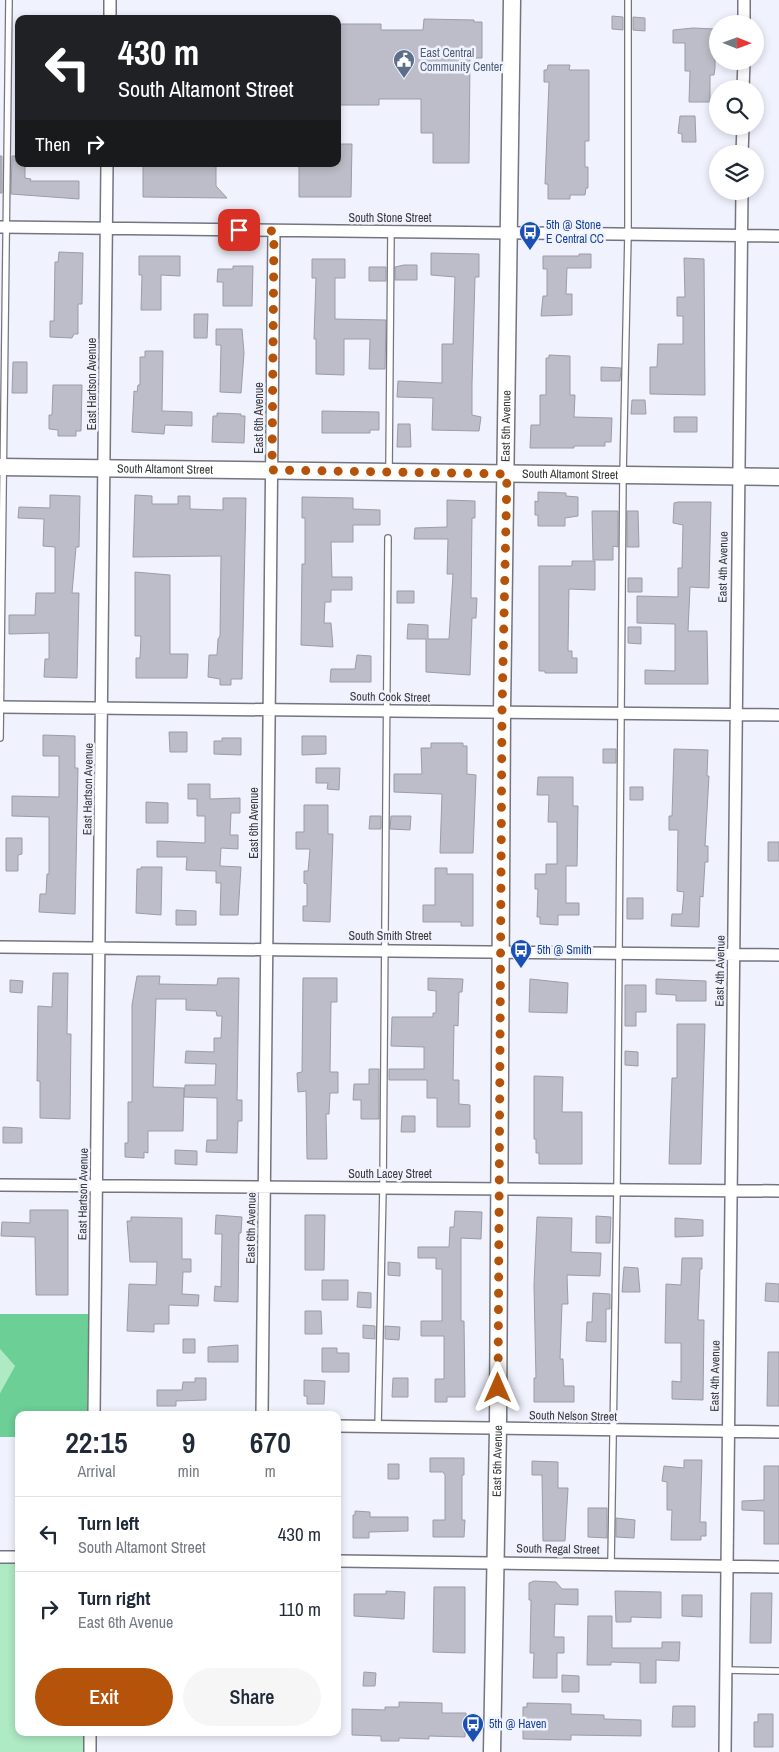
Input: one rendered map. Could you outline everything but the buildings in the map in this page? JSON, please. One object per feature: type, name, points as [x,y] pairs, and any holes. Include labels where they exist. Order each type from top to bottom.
[{"type":"street","points":[[110,0],[110,15]]},
{"type":"street","name":"East 5th Avenue","points":[[492,1752],[498,1428],[502,712],[511,233],[512,0]]},
{"type":"street","points":[[744,0],[744,15]]},
{"type":"street","name":"East Hartson Avenue","points":[[94,1411],[103,709],[107,167]]},
{"type":"street","name":"East 4th Avenue","points":[[725,1752],[742,200]]},
{"type":"street","name":"South Stone Street","points":[[3,227],[779,236]]},
{"type":"street","name":"East 6th Avenue","points":[[262,1411],[274,231]]},
{"type":"street","name":"South Altamont Street","points":[[1,467],[779,477]]},
{"type":"street","name":"South Cook Street","points":[[0,707],[779,715]]},
{"type":"street","name":"South Smith Street","points":[[0,947],[779,955]]},
{"type":"street","name":"South Lacey Street","points":[[0,1185],[779,1191]]},
{"type":"street","name":"South Nelson Street","points":[[341,1426],[779,1432]]},
{"type":"street","points":[[0,1557],[15,1557]]},
{"type":"street","name":"South Regal Street","points":[[341,1561],[779,1567]]},
{"type":"street","points":[[90,1736],[90,1752]]},
{"type":"lane","points":[[0,738],[3,227],[9,0]]},
{"type":"lane","points":[[612,1564],[623,475],[628,234],[628,0]]},
{"type":"lane","points":[[389,472],[390,231]]},
{"type":"lane","points":[[378,1427],[383,1188],[388,538]]},
{"type":"lane","points":[[725,1670],[779,1671]]},
{"type":"green space","points":[[0,1314],[89,1314],[87,1411],[15,1411],[15,1437],[0,1437],[0,1393],[15,1366],[0,1349]]},
{"type":"green space","points":[[0,1349],[15,1366],[0,1393]]},
{"type":"green space","points":[[0,1561],[15,1561],[15,1736],[84,1736],[83,1752],[0,1752]]},
{"type":"place","name":"East Central Community Center","points":[[404,79]]},
{"type":"place","name":"5th @ Stone E Central CC","points":[[530,251]]},
{"type":"place","name":"5th @ Smith","points":[[521,969]]},
{"type":"place","name":"5th @ Haven","points":[[473,1743]]},
{"type":"route","points":[[239,230],[274,231],[272,470],[507,474],[502,712],[498,1388]]}]
